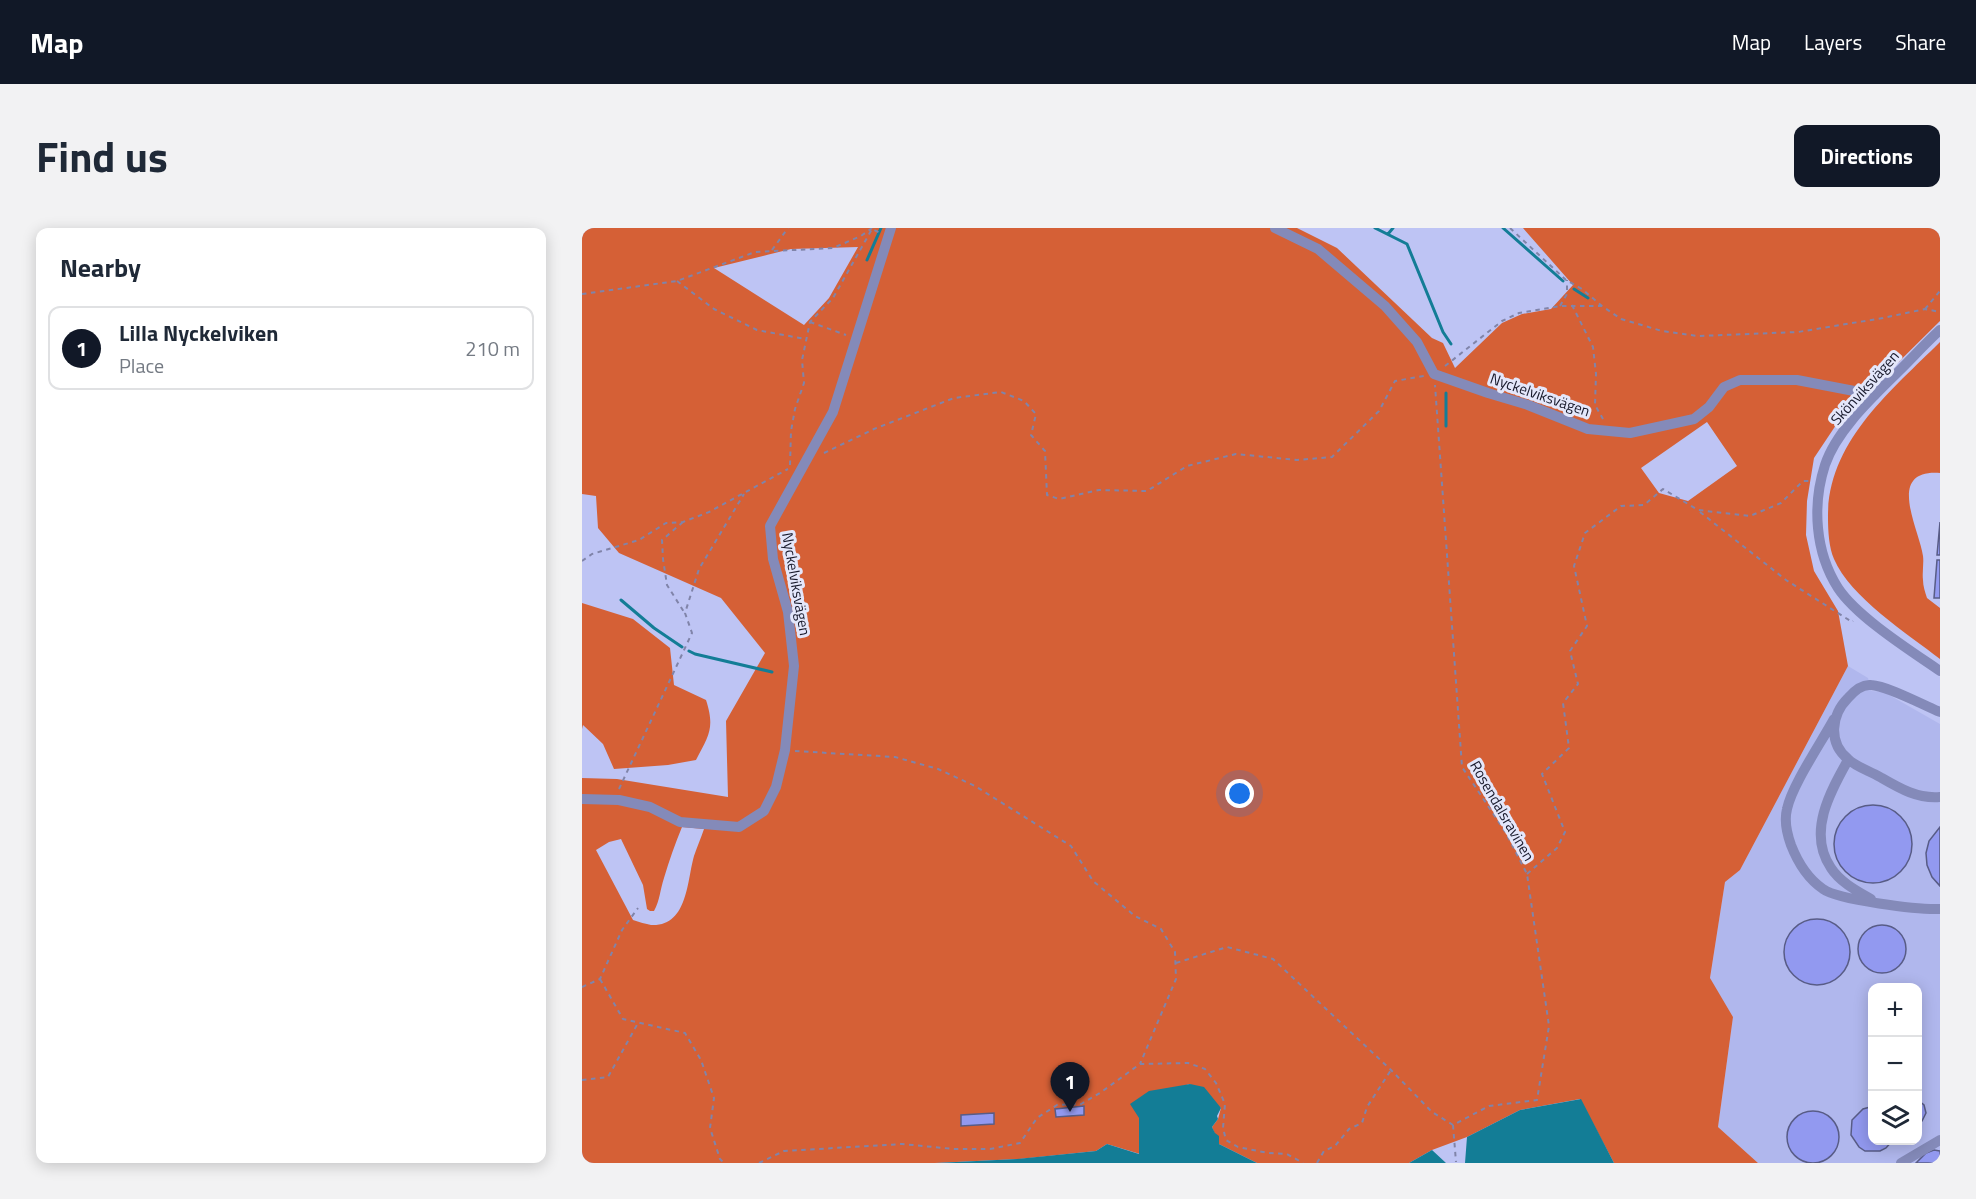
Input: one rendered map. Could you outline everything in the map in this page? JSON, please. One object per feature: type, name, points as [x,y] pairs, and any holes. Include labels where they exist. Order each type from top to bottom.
[{"type":"street","name":"Nyckelviksvägen","points":[[582,799],[614,800],[651,807],[680,822],[739,827],[764,811],[776,788],[785,750],[794,666],[788,612],[773,559],[770,526],[833,412],[891,228]]},
{"type":"street","points":[[1275,228],[1318,249],[1384,306],[1417,342],[1434,374]]},
{"type":"street","name":"Skönviksvägen","points":[[1940,330],[1875,395],[1843,432],[1826,463],[1816,516],[1822,555],[1838,589],[1863,615],[1940,671]]},
{"type":"street","name":"Nyckelviksvägen","points":[[1434,374],[1528,405],[1588,429],[1630,433],[1694,419],[1709,407],[1724,387],[1740,380],[1797,380],[1875,395]]},
{"type":"street","points":[[1940,712],[1882,687],[1869,684],[1858,688],[1845,700],[1792,795],[1787,809],[1786,822],[1797,860],[1810,879],[1825,891],[1875,902],[1940,909]]},
{"type":"street","points":[[1834,719],[1834,734],[1839,749],[1848,760],[1915,795],[1927,798],[1940,797]]},
{"type":"street","points":[[1848,760],[1823,812],[1820,832],[1823,853],[1831,869],[1848,885],[1875,902]]},
{"type":"street","points":[[1901,1163],[1940,1140]]},
{"type":"path","points":[[772,250],[788,228]]},
{"type":"path","points":[[1510,228],[1566,280],[1582,289],[1621,319],[1662,331],[1698,336],[1798,332],[1926,309],[1940,312]]},
{"type":"path","points":[[582,294],[677,281],[755,252],[833,248],[872,229]]},
{"type":"path","points":[[790,468],[791,431],[804,382],[802,360],[810,322],[832,298],[872,229]]},
{"type":"path","points":[[1560,306],[1567,294],[1566,280]]},
{"type":"path","points":[[677,281],[714,309],[757,330],[805,339]]},
{"type":"path","points":[[1926,309],[1940,291]]},
{"type":"path","points":[[1572,305],[1593,347],[1596,374],[1595,405],[1610,431]]},
{"type":"path","points":[[582,561],[592,555],[639,540],[666,523],[683,522],[709,512],[790,468],[874,429],[954,398],[1001,392],[1024,400],[1036,414],[1031,435],[1045,451],[1047,495],[1059,499],[1099,490],[1147,490],[1187,466],[1236,453],[1297,460],[1332,457],[1379,411],[1395,381],[1434,374],[1502,321],[1520,313],[1560,306],[1602,306]]},
{"type":"path","points":[[810,322],[857,339]]},
{"type":"path","name":"Rosendalsravinen","points":[[1434,374],[1462,767],[1506,833],[1527,874],[1549,1026],[1537,1100],[1490,1106],[1453,1125]]},
{"type":"path","points":[[1698,510],[1750,516],[1781,503],[1803,481],[1821,480]]},
{"type":"path","points":[[1527,874],[1557,848],[1565,832],[1542,774],[1569,748],[1563,703],[1578,684],[1570,651],[1587,626],[1574,566],[1585,533],[1621,506],[1644,505],[1663,489],[1698,510],[1786,580],[1826,607],[1852,622],[1863,615]]},
{"type":"path","points":[[685,613],[699,569],[746,491]]},
{"type":"path","points":[[614,800],[692,633],[685,613],[667,585],[663,559],[663,540],[683,522]]},
{"type":"path","points":[[759,1163],[784,1151],[902,1144],[954,1149],[990,1149],[1020,1143],[1037,1118],[1057,1105],[1081,1104],[1100,1094],[1140,1064],[1176,979],[1175,952],[1161,929],[1135,916],[1093,881],[1071,846],[975,786],[938,769],[894,757],[785,750]]},
{"type":"path","points":[[582,987],[600,980],[622,930],[639,908]]},
{"type":"path","points":[[1176,963],[1227,947],[1273,959],[1391,1070],[1432,1112],[1453,1125],[1456,1162]]},
{"type":"path","points":[[600,980],[623,1019],[685,1034],[701,1060],[714,1098],[710,1128],[720,1159],[724,1163]]},
{"type":"path","points":[[582,1080],[608,1077],[638,1023]]},
{"type":"path","points":[[1140,1064],[1188,1064],[1205,1069],[1216,1083],[1225,1104],[1222,1128],[1226,1140],[1238,1147],[1287,1154],[1303,1163]]},
{"type":"path","points":[[1317,1163],[1324,1151],[1335,1146],[1349,1129],[1362,1123],[1367,1107],[1391,1070]]},
{"type":"shaded area","points":[[582,228],[1297,228],[1337,248],[1432,338],[1443,343],[1455,368],[1502,323],[1522,314],[1551,309],[1573,285],[1523,228],[1940,228],[1940,321],[1838,422],[1814,458],[1807,501],[1806,535],[1814,571],[1838,611],[1848,666],[1740,870],[1725,882],[1710,978],[1733,1017],[1718,1127],[1758,1163],[1614,1163],[1580,1099],[1520,1110],[1467,1137],[1432,1150],[1409,1163],[1257,1163],[1219,1144],[1212,1127],[1218,1119],[1221,1108],[1190,1084],[1175,1088],[1139,1118],[1140,1154],[1107,1144],[1096,1151],[1019,1159],[935,1163],[582,1163],[582,778],[617,779],[728,797],[726,721],[765,653],[721,598],[619,553],[598,528],[596,496],[582,494]],"holes":[[[858,247],[829,298],[804,325],[714,268],[791,249]],[[1707,422],[1737,466],[1688,501],[1659,493],[1641,468]],[[682,827],[704,829],[694,856],[684,900],[679,910],[663,924],[651,925],[633,920],[596,850],[609,842],[621,839],[643,885],[647,909],[650,911],[654,911],[658,903],[668,865]]]},
{"type":"shaded area","points":[[1940,342],[1940,473],[1923,474],[1914,480],[1909,490],[1909,503],[1923,556],[1923,584],[1927,598],[1940,608],[1940,659],[1881,614],[1853,587],[1832,555],[1828,518],[1831,491],[1838,465],[1850,442],[1883,399]]},
{"type":"shaded area","points":[[582,603],[633,619],[670,648],[674,685],[706,700],[709,710],[709,731],[696,760],[668,765],[614,769],[603,744],[583,725],[582,729]]},
{"type":"shaded area","points":[[1848,666],[1868,678],[1871,691],[1884,692],[1940,724],[1940,1163],[1758,1163],[1718,1127],[1733,1017],[1710,979],[1725,882],[1740,870]]},
{"type":"shaded area","points":[[1190,1084],[1204,1087],[1221,1108],[1218,1119],[1212,1127],[1219,1136],[1219,1144],[1257,1163],[936,1163],[1017,1159],[1096,1151],[1107,1144],[1139,1154],[1139,1118],[1130,1104],[1149,1091]]},
{"type":"shaded area","points":[[1581,1099],[1614,1163],[1465,1163],[1467,1137],[1520,1110]]},
{"type":"shaded area","points":[[1432,1150],[1446,1163],[1409,1163]]},
{"type":"building","points":[[1940,522],[1940,555],[1937,555]]},
{"type":"building","points":[[1937,560],[1940,560],[1940,598],[1934,598]]},
{"type":"building","points":[[1873,805],[1888,808],[1905,822],[1912,844],[1909,859],[1895,876],[1873,883],[1858,880],[1841,866],[1834,844],[1837,829],[1851,812]]},
{"type":"building","points":[[1940,827],[1940,886],[1932,877],[1927,865],[1926,853],[1929,841]]},
{"type":"building","points":[[1811,919],[1823,919],[1835,924],[1845,934],[1850,952],[1848,965],[1835,980],[1823,985],[1811,985],[1799,980],[1789,970],[1784,958],[1784,946],[1789,934],[1799,924]]},
{"type":"building","points":[[1877,925],[1887,925],[1899,932],[1906,944],[1906,954],[1899,966],[1887,973],[1877,973],[1862,962],[1858,954],[1858,944],[1869,929]]},
{"type":"building","points":[[1922,1103],[1924,1105],[1926,1113],[1922,1121]]},
{"type":"building","points":[[1084,1106],[1084,1115],[1056,1117],[1055,1109]]},
{"type":"building","points":[[1868,1108],[1868,1145],[1889,1145],[1880,1151],[1865,1151],[1859,1147],[1851,1135],[1852,1120],[1863,1109]]},
{"type":"building","points":[[1808,1111],[1818,1111],[1832,1118],[1839,1137],[1832,1156],[1818,1163],[1808,1163],[1798,1159],[1791,1152],[1787,1142],[1787,1132],[1791,1122],[1798,1115]]},
{"type":"building","points":[[994,1113],[994,1124],[961,1126],[961,1115]]},
{"type":"building","points":[[1934,1150],[1940,1151],[1940,1163],[1916,1163],[1926,1153]]},
{"type":"waterway","points":[[867,260],[881,228]]},
{"type":"waterway","points":[[1375,228],[1407,244],[1443,332],[1451,344]]},
{"type":"waterway","points":[[1388,234],[1393,228]]},
{"type":"waterway","points":[[1503,228],[1563,281]]},
{"type":"waterway","points":[[1574,289],[1588,298]]},
{"type":"waterway","points":[[1446,393],[1446,426]]},
{"type":"waterway","points":[[621,600],[654,628],[682,647]]},
{"type":"waterway","points":[[689,651],[772,672]]},
{"type":"place","name":"Lilla Nyckelviken","points":[[1070,1112]]}]
